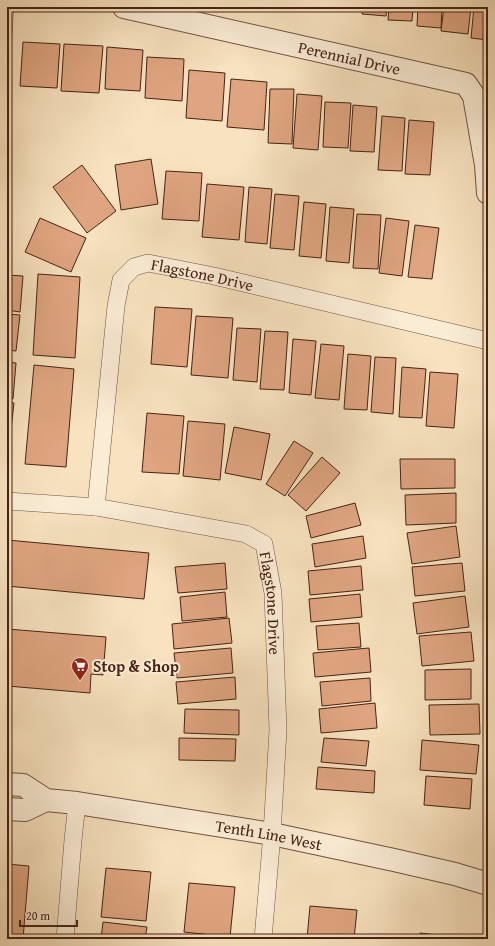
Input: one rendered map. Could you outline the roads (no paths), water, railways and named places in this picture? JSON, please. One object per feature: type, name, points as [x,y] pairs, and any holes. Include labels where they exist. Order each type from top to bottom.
[{"type":"street","name":"Perennial Drive","points":[[135,8],[466,84],[474,96],[486,165],[488,194]]},
{"type":"street","name":"Flagstone Drive","points":[[96,507],[116,306],[121,280],[134,266],[148,263],[173,267],[488,341]]},
{"type":"street","name":"Flagstone Drive","points":[[7,501],[96,507],[246,534],[264,544],[273,593],[278,722],[272,834]]},
{"type":"street","name":"Tenth Line West","points":[[7,784],[22,785],[46,800],[77,803],[272,834],[455,874],[488,884]]},
{"type":"street","points":[[7,809],[25,810],[46,800]]},
{"type":"street","points":[[65,939],[77,803]]},
{"type":"street","points":[[263,939],[272,834]]},
{"type":"lane","points":[[7,38],[10,7]]},
{"type":"place","name":"Stop & Shop","points":[[80,681]]}]
